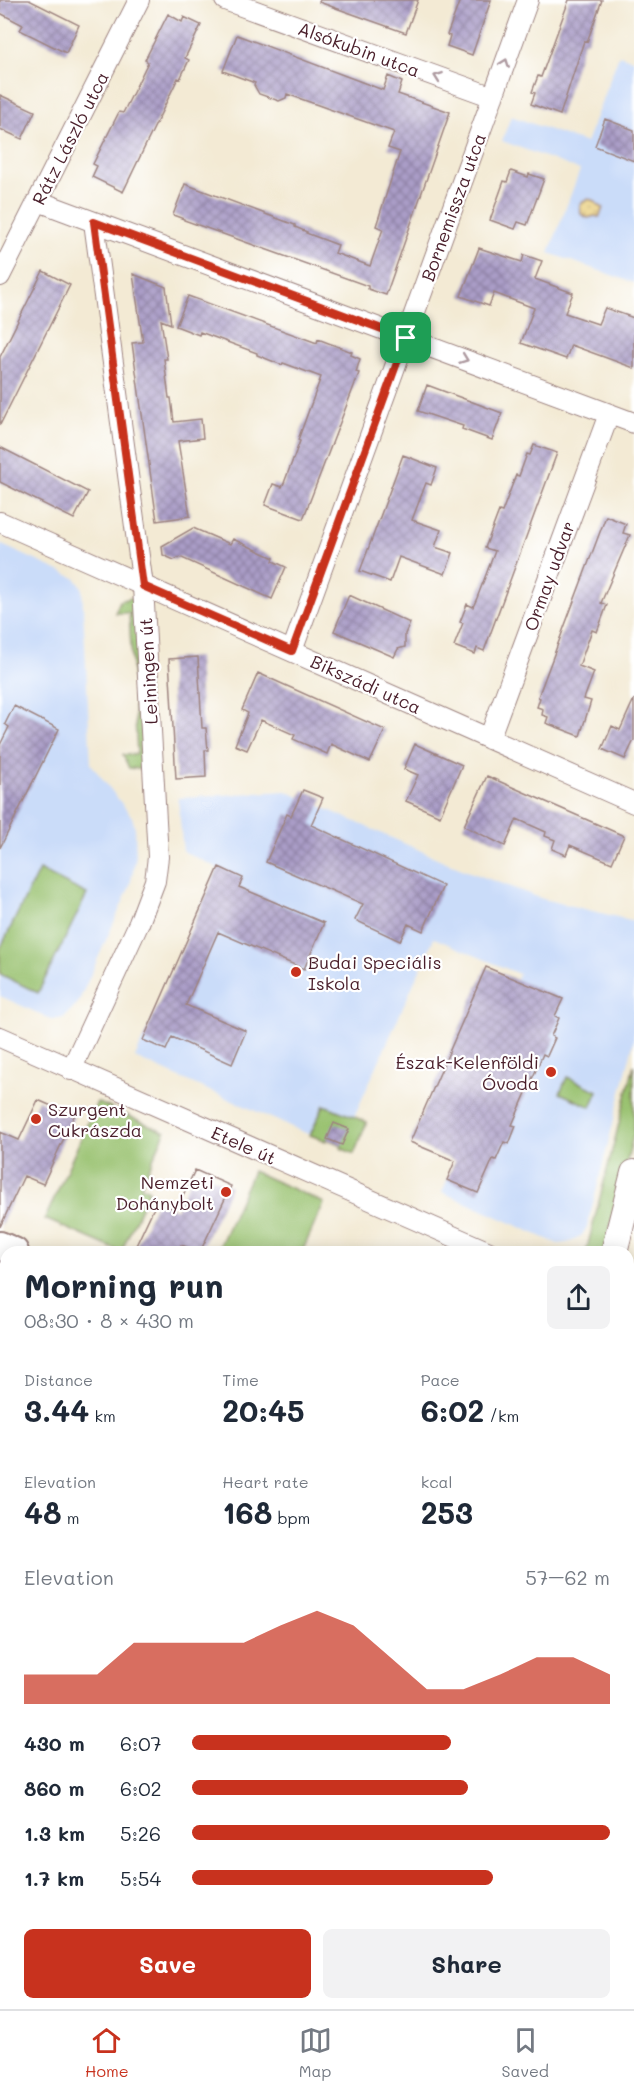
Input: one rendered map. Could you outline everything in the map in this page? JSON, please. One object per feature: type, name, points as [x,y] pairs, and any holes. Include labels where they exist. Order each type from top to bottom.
[{"type":"street","name":"Rátz László utca","points":[[0,276],[139,0]]},
{"type":"street","name":"Alsókubin utca","points":[[225,0],[493,97]]},
{"type":"street","name":"Bornemissza utca","points":[[292,651],[528,0]]},
{"type":"street","points":[[38,201],[634,423]]},
{"type":"street","name":"Leiningen út","points":[[71,1070],[139,923],[155,881],[158,857],[143,586],[94,222]]},
{"type":"street","name":"Ormay udvar","points":[[489,739],[609,414]]},
{"type":"street","name":"Bikszádi utca","points":[[0,522],[634,803]]},
{"type":"street","name":"Etele út","points":[[0,1037],[475,1246]]},
{"type":"street","points":[[616,1246],[634,1173]]},
{"type":"shaded area","points":[[619,55],[634,60],[634,283],[549,253],[580,170],[502,141],[511,116],[586,143]]},
{"type":"shaded area","points":[[0,544],[75,578],[82,587],[91,764],[132,817],[135,828],[136,856],[130,886],[78,1003],[63,1018],[53,1020],[0,996]]},
{"type":"shaded area","points":[[286,791],[464,870],[543,899],[634,921],[634,1040],[587,1227],[575,1240],[558,1244],[442,1192],[478,1110],[502,1014],[519,974],[434,938],[354,1117],[324,1105],[310,1135],[135,1058],[218,868],[183,851],[178,798]]},
{"type":"green space","points":[[131,598],[135,600],[144,767],[140,769],[129,768],[123,755],[137,754],[129,613],[115,613],[120,601]]},
{"type":"green space","points":[[39,870],[87,894],[38,993],[0,974],[0,949]]},
{"type":"green space","points":[[634,1065],[634,1133],[606,1246],[588,1246]]},
{"type":"green space","points":[[567,1077],[598,1091],[591,1107],[560,1093]]},
{"type":"green space","points":[[97,1102],[165,1132],[141,1186],[149,1190],[124,1246],[107,1246],[45,1219]]},
{"type":"green space","points":[[324,1105],[367,1122],[354,1154],[341,1148],[342,1145],[310,1135]]},
{"type":"green space","points":[[253,1171],[324,1203],[305,1246],[220,1246]]},
{"type":"sand","points":[[588,199],[595,201],[603,208],[599,217],[588,218],[581,214],[580,206]]},
{"type":"building","points":[[0,0],[29,0],[79,25],[66,53],[20,30],[23,25],[0,13]]},
{"type":"building","points":[[320,0],[418,0],[406,33],[319,2]]},
{"type":"building","points":[[460,0],[491,0],[472,55],[447,46],[450,36],[447,35]]},
{"type":"building","points":[[569,0],[602,0],[587,42],[584,41],[560,115],[531,104],[535,93],[532,92],[538,76],[541,77]]},
{"type":"building","points":[[168,14],[182,22],[184,17],[201,25],[185,58],[189,60],[123,192],[92,177],[97,166],[93,164],[119,112],[123,113],[148,62],[145,60]]},
{"type":"building","points":[[237,35],[383,90],[388,76],[402,82],[398,94],[450,112],[386,295],[368,289],[368,286],[173,215],[185,184],[295,225],[306,233],[338,245],[335,253],[370,266],[383,229],[376,226],[400,152],[388,148],[394,132],[287,94],[286,98],[279,101],[259,94],[255,83],[223,71]]},
{"type":"building","points":[[0,95],[35,111],[22,139],[0,129]]},
{"type":"building","points":[[605,119],[634,130],[634,161],[595,146]]},
{"type":"building","points":[[511,171],[528,177],[529,174],[544,179],[527,225],[518,222],[515,229],[490,220],[504,181],[507,182]]},
{"type":"building","points":[[479,248],[522,262],[524,255],[542,261],[535,279],[573,293],[565,313],[598,324],[605,308],[634,318],[634,368],[571,345],[566,359],[521,343],[534,308],[494,293],[489,306],[461,296]]},
{"type":"building","points":[[43,271],[70,285],[0,425],[0,357]]},
{"type":"building","points":[[133,274],[166,287],[171,324],[161,320],[167,359],[164,359],[174,422],[201,419],[203,438],[178,441],[190,516],[157,521],[132,343],[143,342]]},
{"type":"building","points":[[188,296],[317,343],[318,339],[352,352],[351,355],[360,359],[356,372],[359,373],[303,519],[265,505],[273,484],[282,487],[284,483],[321,377],[283,363],[282,365],[200,332],[199,335],[176,326]]},
{"type":"building","points":[[427,385],[502,413],[492,440],[462,429],[463,426],[418,411]]},
{"type":"building","points":[[534,445],[557,453],[484,651],[477,648],[475,654],[454,646],[463,623],[460,622],[467,604],[473,607],[495,551],[485,548],[499,511],[502,512],[516,475],[519,476],[527,454],[530,455]]},
{"type":"building","points":[[0,447],[88,492],[74,519],[0,482]]},
{"type":"building","points":[[403,455],[437,468],[431,485],[426,483],[412,520],[441,530],[435,547],[453,553],[445,574],[399,557],[390,582],[360,571]]},
{"type":"building","points":[[606,516],[626,524],[623,533],[630,535],[601,603],[607,605],[597,632],[592,630],[579,666],[594,672],[584,699],[591,701],[580,736],[546,723],[548,717],[542,715],[543,709],[537,707],[540,698],[538,697]]},
{"type":"building","points":[[193,528],[230,544],[233,539],[274,558],[273,561],[286,567],[272,599],[180,557],[174,560],[163,555],[162,546]]},
{"type":"building","points":[[349,595],[410,623],[405,634],[405,647],[398,649],[394,657],[334,631]]},
{"type":"building","points":[[198,657],[202,728],[206,728],[208,750],[205,750],[206,777],[176,779],[169,659]]},
{"type":"building","points":[[258,673],[385,730],[370,762],[331,744],[327,754],[293,739],[295,735],[261,720],[247,750],[235,745],[248,713],[242,710]]},
{"type":"building","points":[[634,699],[634,740],[625,759],[602,749],[612,726],[620,730]]},
{"type":"building","points":[[14,706],[59,729],[0,848],[0,745],[9,727],[5,724]]},
{"type":"building","points":[[415,744],[462,765],[440,816],[406,801],[418,775],[404,769]]},
{"type":"building","points":[[487,776],[624,836],[612,863],[570,845],[566,855],[552,849],[555,840],[545,836],[546,832],[517,819],[505,846],[464,826]]},
{"type":"building","points":[[303,790],[323,798],[311,825],[443,886],[423,931],[408,924],[400,941],[355,920],[363,904],[266,862],[287,814],[291,816]]},
{"type":"building","points":[[219,867],[243,878],[239,887],[324,923],[304,969],[218,932],[186,1005],[246,1031],[232,1064],[172,1037],[166,1050],[143,1040]]},
{"type":"building","points":[[486,967],[563,999],[555,1016],[559,1018],[551,1036],[555,1038],[547,1056],[543,1054],[512,1125],[516,1126],[509,1144],[504,1142],[496,1160],[493,1159],[478,1193],[447,1180],[455,1161],[410,1142]]},
{"type":"building","points":[[38,1100],[74,1116],[43,1184],[24,1176],[0,1227],[0,1132],[19,1140]]},
{"type":"building","points":[[334,1123],[349,1129],[342,1145],[327,1139]]},
{"type":"building","points":[[195,1170],[231,1186],[203,1246],[136,1246],[157,1201],[176,1210]]},
{"type":"place","name":"Budai Speciális Iskola","points":[[296,972]]},
{"type":"place","name":"Észak-Kelenföldi Óvoda","points":[[551,1072]]},
{"type":"place","name":"Szurgent Cukrászda","points":[[36,1119]]},
{"type":"place","name":"Nemzeti Dohánybolt","points":[[226,1192]]},
{"type":"route","points":[[94,222],[406,338],[292,651],[143,586],[94,222]]}]
